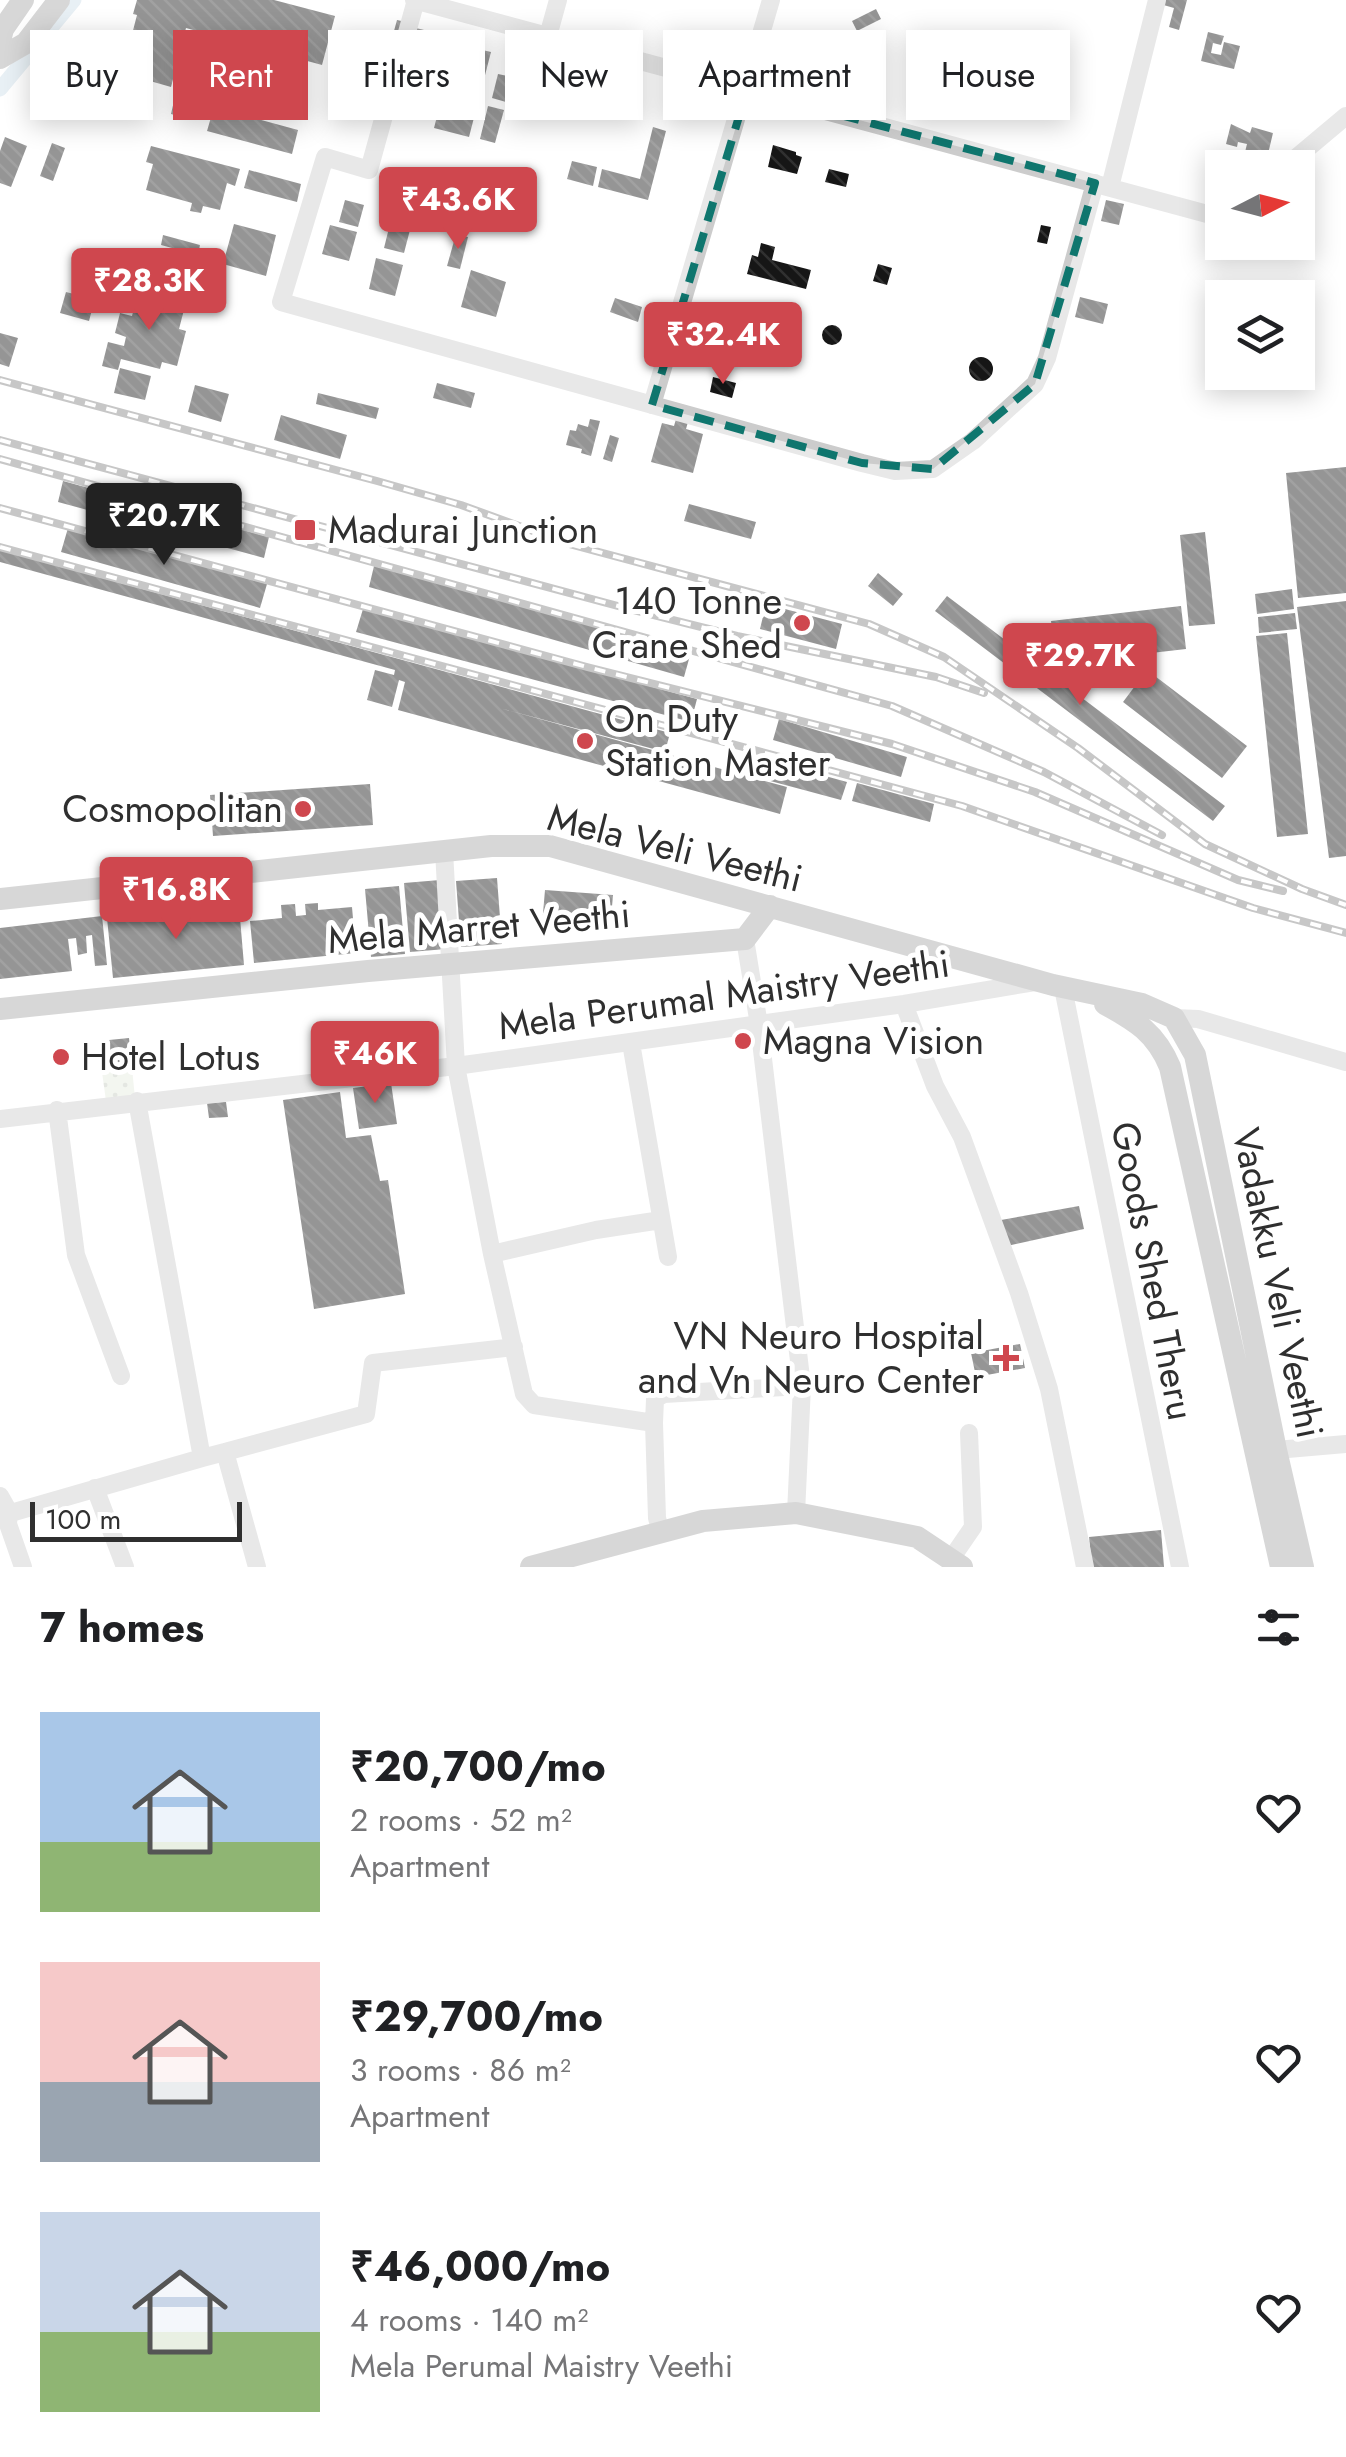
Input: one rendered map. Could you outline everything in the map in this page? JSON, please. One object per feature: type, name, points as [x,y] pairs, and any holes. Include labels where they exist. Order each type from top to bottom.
[{"type":"main road","points":[[0,41],[3,29],[24,0]]},
{"type":"main road","points":[[0,58],[26,43],[58,0]]},
{"type":"main road","name":"Mela Veli Veethi","points":[[0,899],[491,846],[550,846],[1039,981],[1142,1004],[1174,1018]]},
{"type":"main road","points":[[746,938],[770,906]]},
{"type":"main road","name":"Mela Marret Veethi","points":[[0,1009],[451,963],[746,938]]},
{"type":"main road","name":"Mela Veli Veethi","points":[[1074,990],[1138,1022],[1162,1048],[1170,1067]]},
{"type":"main road","points":[[1170,1067],[1174,1018]]},
{"type":"main road","name":"Vadakku Veli Veethi","points":[[1174,1018],[1195,1055],[1303,1567]]},
{"type":"main road","name":"Vadakku Veli Veethi","points":[[1170,1067],[1281,1567]]},
{"type":"main road","points":[[531,1567],[704,1521],[796,1513],[917,1537],[957,1563]]},
{"type":"street","points":[[526,30],[415,0],[369,170],[325,157],[281,302],[862,463],[895,470],[933,469],[973,441],[1035,384],[1047,358],[1102,185],[1157,0]]},
{"type":"street","points":[[550,30],[558,0]]},
{"type":"street","points":[[763,30],[771,0]]},
{"type":"street","points":[[1305,150],[1346,116]]},
{"type":"street","points":[[652,405],[738,120]]},
{"type":"street","points":[[859,120],[1205,213]]},
{"type":"street","points":[[444,851],[456,1066],[524,1394],[534,1405],[654,1424]]},
{"type":"street","points":[[746,938],[802,1386],[796,1513]]},
{"type":"street","name":"Mela Perumal Maistry Veethi","points":[[0,1119],[631,1043],[1039,981]]},
{"type":"street","name":"Goods Shed Theru","points":[[1074,990],[1180,1567]]},
{"type":"street","points":[[904,1004],[935,1086],[962,1137],[1020,1293],[1049,1388],[1085,1567]]},
{"type":"street","points":[[1174,1018],[1198,1019],[1346,1062]]},
{"type":"street","points":[[631,1043],[668,1257]]},
{"type":"street","points":[[137,1101],[202,1458]]},
{"type":"street","points":[[57,1110],[76,1255],[121,1376]]},
{"type":"street","points":[[492,1254],[596,1230],[662,1220]]},
{"type":"street","points":[[23,1567],[3,1508],[95,1488],[366,1414],[373,1363],[514,1347]]},
{"type":"street","points":[[661,1533],[657,1518],[655,1398],[664,1394],[802,1386]]},
{"type":"street","points":[[957,1563],[974,1527],[969,1433]]},
{"type":"street","points":[[1276,1450],[1346,1444]]},
{"type":"street","points":[[225,1452],[257,1567]]},
{"type":"street","points":[[95,1488],[126,1567]]},
{"type":"highlighted area","points":[[747,90],[1095,183],[1035,384],[933,469],[862,463],[652,405]]},
{"type":"shaded area","points":[[132,1068],[135,1098],[106,1101],[102,1072]]},
{"type":"building","points":[[137,0],[274,0],[335,16],[328,30],[322,65],[308,61],[308,30],[173,30],[171,87],[153,82],[153,30],[133,30],[137,15],[133,14]]},
{"type":"building","points":[[1161,0],[1187,0],[1179,30],[1169,27],[1174,8],[1160,4]]},
{"type":"building","points":[[876,9],[881,19],[859,30],[852,21]]},
{"type":"building","points":[[397,20],[406,22],[404,30],[394,30]]},
{"type":"building","points":[[1208,32],[1224,36],[1221,45],[1213,43],[1211,53],[1221,55],[1224,42],[1240,46],[1234,69],[1201,61]]},
{"type":"building","points":[[485,51],[491,52],[485,75]]},
{"type":"building","points":[[498,74],[505,75],[505,102],[492,98]]},
{"type":"building","points":[[488,106],[504,110],[495,143],[480,139]]},
{"type":"building","points":[[210,120],[261,120],[298,130],[292,154],[207,131]]},
{"type":"building","points":[[436,120],[473,120],[469,137],[434,128]]},
{"type":"building","points":[[1231,124],[1250,133],[1252,127],[1273,133],[1269,150],[1246,150],[1247,144],[1238,142],[1237,147],[1226,144]]},
{"type":"building","points":[[653,127],[666,131],[648,200],[598,187],[602,169],[640,179]]},
{"type":"building","points":[[5,137],[27,146],[11,187],[0,183],[0,151]]},
{"type":"building","points":[[52,143],[65,148],[53,181],[40,176]]},
{"type":"building","points":[[773,145],[802,157],[797,174],[768,167]]},
{"type":"building","points":[[151,146],[240,169],[235,186],[227,183],[220,210],[203,206],[201,213],[190,211],[192,203],[146,190],[153,164],[146,162]]},
{"type":"building","points":[[572,161],[597,167],[593,186],[567,179]]},
{"type":"building","points":[[829,169],[849,174],[846,187],[825,182]]},
{"type":"building","points":[[249,170],[301,184],[297,202],[244,188]]},
{"type":"building","points":[[345,200],[364,205],[358,227],[339,222]]},
{"type":"building","points":[[1106,200],[1124,204],[1119,225],[1101,221]]},
{"type":"building","points":[[391,220],[411,226],[404,253],[384,248]]},
{"type":"building","points":[[234,224],[276,235],[266,276],[223,264]]},
{"type":"building","points":[[330,225],[357,232],[349,261],[322,254]]},
{"type":"building","points":[[1041,225],[1051,227],[1047,244],[1037,242]]},
{"type":"building","points":[[456,234],[468,237],[460,269],[447,266]]},
{"type":"building","points":[[163,235],[200,245],[198,255],[161,245]]},
{"type":"building","points":[[761,243],[775,247],[772,260],[811,270],[806,289],[747,274],[752,255],[758,257]]},
{"type":"building","points":[[376,258],[403,265],[395,296],[369,289]]},
{"type":"building","points":[[878,264],[892,268],[887,285],[873,281]]},
{"type":"building","points":[[471,270],[506,282],[496,317],[461,307]]},
{"type":"building","points":[[93,281],[99,283],[89,321],[60,313],[66,292],[89,298]]},
{"type":"building","points":[[139,290],[186,302],[179,329],[186,331],[177,366],[162,362],[160,369],[121,359],[118,370],[102,366],[108,342],[124,346],[126,337],[115,333],[120,313],[132,316]]},
{"type":"building","points":[[1080,297],[1108,304],[1103,324],[1075,317]]},
{"type":"building","points":[[615,298],[642,307],[638,322],[610,312]]},
{"type":"building","points":[[688,322],[697,325],[691,344],[682,341]]},
{"type":"building","points":[[832,325],[842,335],[832,345],[822,335]]},
{"type":"building","points":[[0,333],[18,338],[9,367],[0,364]]},
{"type":"building","points":[[981,357],[993,369],[981,381],[969,369]]},
{"type":"building","points":[[120,368],[151,376],[145,400],[114,393]]},
{"type":"building","points":[[713,377],[736,383],[732,398],[710,392]]},
{"type":"building","points":[[437,383],[475,393],[471,408],[433,398]]},
{"type":"building","points":[[195,385],[229,394],[221,422],[188,412]]},
{"type":"building","points":[[318,393],[379,408],[376,419],[316,404]]},
{"type":"building","points":[[281,415],[347,435],[340,459],[274,440]]},
{"type":"building","points":[[590,419],[600,421],[591,456],[566,445],[570,430],[576,431],[578,424],[588,427]]},
{"type":"building","points":[[676,419],[688,422],[686,429],[703,434],[693,473],[651,462],[662,423],[674,426]]},
{"type":"building","points":[[610,435],[619,438],[612,462],[603,459]]},
{"type":"building","points":[[1346,467],[1346,593],[1298,598],[1286,473]]},
{"type":"building","points":[[63,481],[269,537],[264,558],[58,502]]},
{"type":"building","points":[[689,504],[756,522],[751,539],[684,521]]},
{"type":"building","points":[[68,528],[267,584],[260,608],[61,552]]},
{"type":"building","points":[[1205,532],[1215,624],[1189,626],[1180,535]]},
{"type":"building","points":[[0,550],[670,733],[665,752],[503,709],[787,787],[780,814],[398,710],[405,682],[399,680],[392,707],[367,700],[375,670],[394,675],[395,670],[0,562]]},
{"type":"building","points":[[374,566],[691,652],[684,677],[369,587]]},
{"type":"building","points":[[878,573],[903,594],[893,606],[868,586]]},
{"type":"building","points":[[1292,589],[1294,609],[1257,614],[1255,594]]},
{"type":"building","points":[[947,596],[1225,806],[1213,821],[935,611]]},
{"type":"building","points":[[1346,601],[1346,856],[1329,858],[1297,607]]},
{"type":"building","name":"140 Tonne Crane Shed","points":[[766,604],[842,624],[836,649],[760,629]]},
{"type":"building","points":[[1181,606],[1186,649],[1056,664],[1051,621]]},
{"type":"building","points":[[363,609],[697,699],[691,722],[356,632]]},
{"type":"building","points":[[1295,613],[1297,629],[1259,633],[1258,617]]},
{"type":"building","points":[[1287,633],[1308,834],[1277,837],[1256,636]]},
{"type":"building","points":[[1147,670],[1247,746],[1222,778],[1123,702]]},
{"type":"building","points":[[779,719],[907,757],[901,777],[773,740]]},
{"type":"building","points":[[756,757],[847,782],[841,800],[752,776]]},
{"type":"building","points":[[857,783],[934,804],[930,822],[852,801]]},
{"type":"building","points":[[370,784],[373,825],[213,836],[210,795]]},
{"type":"building","points":[[497,878],[502,944],[461,947],[456,881]]},
{"type":"building","points":[[440,880],[446,949],[410,952],[404,883]]},
{"type":"building","points":[[399,886],[405,954],[371,957],[365,889]]},
{"type":"building","points":[[545,890],[613,895],[610,930],[542,925]]},
{"type":"building","points":[[318,903],[318,910],[352,907],[356,953],[254,963],[250,921],[282,918],[281,905],[295,904],[296,916],[306,915],[305,904]]},
{"type":"building","points":[[239,906],[244,965],[113,978],[107,918]]},
{"type":"building","points":[[102,916],[107,965],[95,966],[92,935],[86,936],[87,953],[78,955],[76,938],[68,939],[72,971],[0,979],[0,928]]},
{"type":"building","points":[[129,1038],[132,1068],[102,1072],[99,1041]]},
{"type":"building","points":[[391,1083],[397,1124],[359,1129],[353,1088]]},
{"type":"building","points":[[340,1092],[346,1138],[371,1135],[380,1181],[388,1180],[405,1294],[314,1309],[283,1100]]},
{"type":"building","points":[[226,1102],[228,1117],[209,1118],[207,1103]]},
{"type":"building","points":[[1079,1206],[1084,1229],[1007,1246],[1001,1220]]},
{"type":"building","points":[[1020,1344],[1025,1368],[976,1377],[971,1353]]},
{"type":"building","points":[[1161,1530],[1164,1567],[1092,1567],[1089,1537]]},
{"type":"waterway","points":[[0,89],[74,0]]},
{"type":"railway","points":[[0,380],[377,481],[461,505],[569,544],[869,624],[944,657],[1078,748],[1205,844],[1346,905]]},
{"type":"railway","points":[[0,440],[629,609],[737,636],[936,677],[984,693]]},
{"type":"railway","points":[[0,459],[892,706],[1044,772],[1162,835]]},
{"type":"railway","points":[[0,508],[587,667],[892,744],[1035,792],[1238,880],[1283,891]]},
{"type":"railway","points":[[0,547],[962,806],[1253,908],[1346,933]]},
{"type":"place","name":"Madurai Junction","points":[[305,530]]},
{"type":"place","name":"140 Tonne Crane Shed","points":[[802,623]]},
{"type":"place","name":"On Duty Station Master","points":[[585,741]]},
{"type":"place","name":"Cosmopolitan","points":[[303,809]]},
{"type":"place","name":"Magna Vision","points":[[743,1041]]},
{"type":"place","name":"Hotel Lotus","points":[[61,1057]]},
{"type":"place","name":"VN Neuro Hospital and Vn Neuro Center","points":[[1006,1358]]}]
